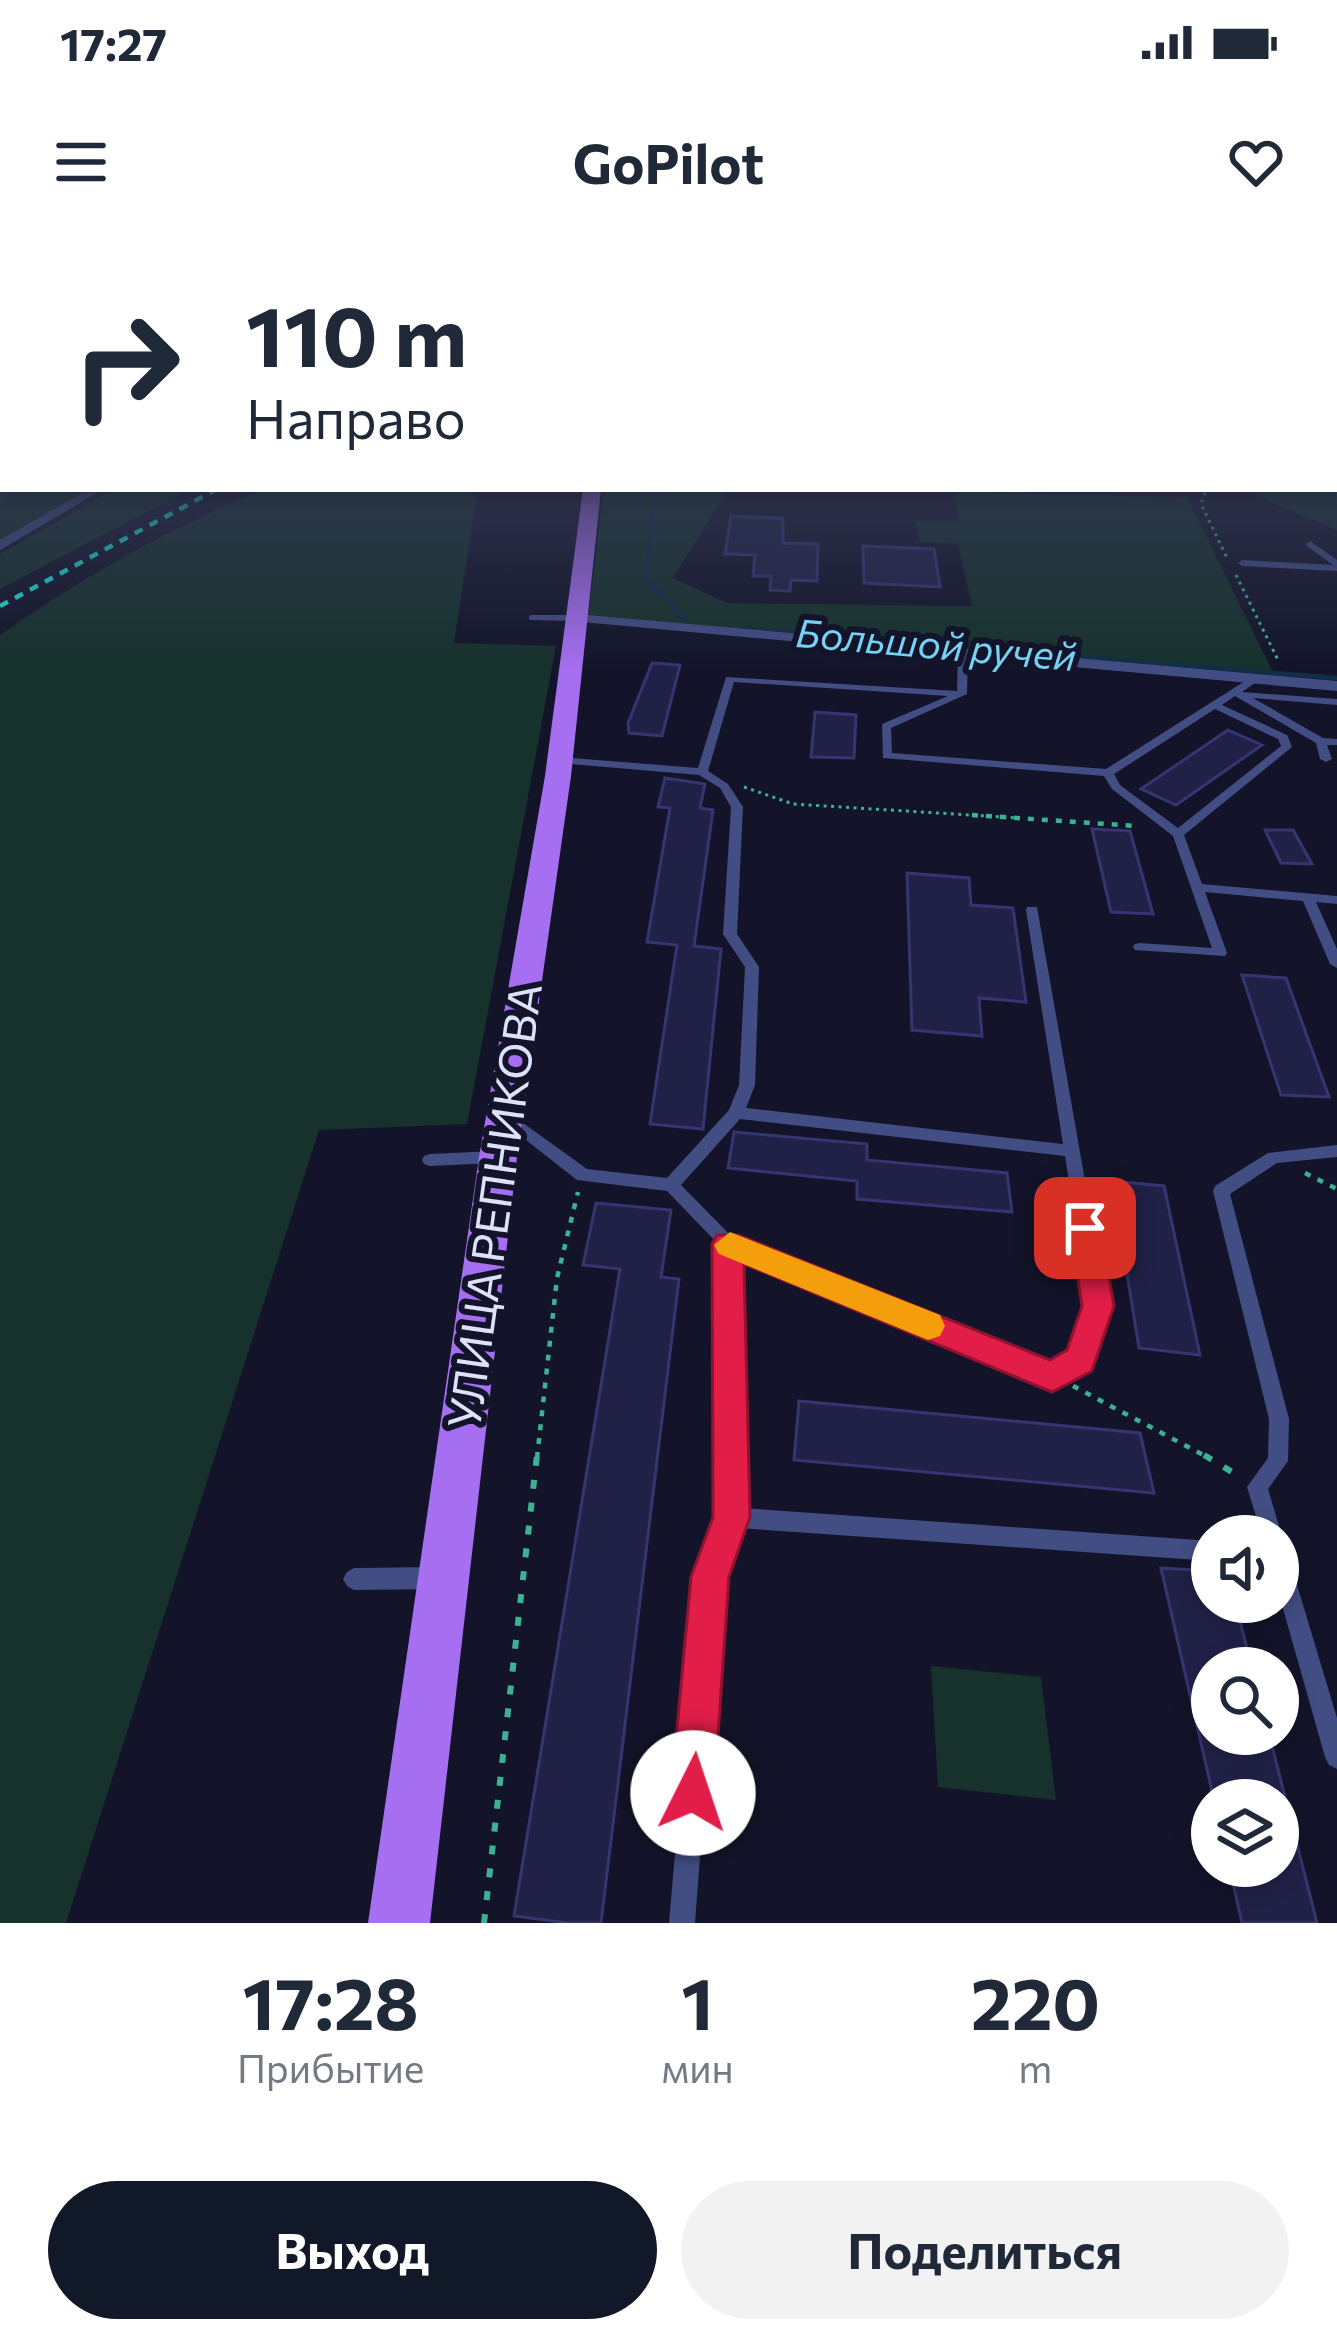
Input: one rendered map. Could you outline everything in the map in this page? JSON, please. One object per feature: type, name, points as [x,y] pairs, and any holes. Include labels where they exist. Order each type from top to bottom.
[{"type":"main road","name":"УЛИЦА РЕПНИКОВА","points":[[399,1923],[501,1137],[559,760],[589,514]]},
{"type":"street","points":[[0,546],[56,514]]},
{"type":"street","points":[[576,618],[1337,686]]},
{"type":"lane","points":[[1310,544],[1337,566]]},
{"type":"lane","points":[[1242,563],[1337,566]]},
{"type":"lane","points":[[532,618],[576,618]]},
{"type":"lane","points":[[962,694],[963,652]]},
{"type":"lane","points":[[962,694],[886,726],[887,756],[1108,773],[1257,678]]},
{"type":"lane","points":[[702,772],[730,679],[962,694]]},
{"type":"lane","points":[[1237,693],[1337,702]]},
{"type":"lane","points":[[1237,693],[1321,741],[1337,742]]},
{"type":"lane","points":[[1178,834],[1287,747],[1282,737],[1218,706]]},
{"type":"lane","points":[[1321,741],[1326,759]]},
{"type":"lane","points":[[559,760],[702,772],[724,786],[737,807],[730,934],[752,967],[747,1084],[736,1114],[671,1185]]},
{"type":"lane","points":[[1108,773],[1116,787],[1178,834],[1220,952],[1140,947]]},
{"type":"lane","points":[[1199,888],[1337,900]]},
{"type":"lane","points":[[1308,898],[1337,964]]},
{"type":"lane","points":[[430,1160],[501,1137],[583,1175],[671,1185],[728,1244],[1052,1376],[1081,1360],[1098,1306],[1032,910]]},
{"type":"lane","points":[[736,1114],[1073,1151]]},
{"type":"lane","points":[[1266,1515],[1257,1487],[1278,1461],[1279,1419],[1221,1191],[1274,1157],[1337,1151]]},
{"type":"lane","points":[[682,1923],[710,1577],[732,1517],[728,1244]]},
{"type":"lane","points":[[732,1517],[1191,1550]]},
{"type":"lane","points":[[354,1579],[445,1578]]},
{"type":"lane","points":[[1298,1623],[1337,1757]]},
{"type":"path","points":[[702,772],[793,804],[1114,822],[1178,834]]},
{"type":"path","points":[[484,1923],[557,1279],[583,1175]]},
{"type":"path","points":[[1052,1376],[1155,1425],[1257,1487]]},
{"type":"green space","points":[[0,514],[49,514],[0,547]]},
{"type":"green space","points":[[71,514],[143,514],[0,589],[0,554]]},
{"type":"green space","points":[[210,514],[474,514],[454,643],[556,646],[467,1124],[319,1130],[66,1923],[0,1923],[0,635],[128,554]]},
{"type":"green space","points":[[601,514],[713,514],[673,578],[727,603],[972,606],[958,544],[920,542],[915,521],[959,521],[958,514],[1195,514],[1273,672],[588,616]]},
{"type":"green space","points":[[1297,514],[1337,514],[1337,530]]},
{"type":"green space","points":[[931,1666],[1041,1677],[1056,1800],[938,1787]]},
{"type":"building","points":[[731,516],[783,518],[783,543],[818,544],[817,581],[791,580],[790,591],[770,590],[771,576],[753,576],[755,555],[725,554]]},
{"type":"building","points":[[863,546],[934,549],[940,587],[864,583]]},
{"type":"building","points":[[652,663],[680,665],[662,736],[629,733],[628,723]]},
{"type":"building","points":[[815,712],[856,715],[854,758],[811,757]]},
{"type":"building","points":[[1228,730],[1262,745],[1176,805],[1141,789]]},
{"type":"building","points":[[665,778],[705,784],[700,808],[713,810],[694,946],[721,949],[703,1129],[650,1124],[677,945],[647,942],[670,808],[658,807]]},
{"type":"building","points":[[1092,829],[1130,831],[1153,914],[1111,912]]},
{"type":"building","points":[[1265,830],[1293,830],[1312,864],[1281,863]]},
{"type":"building","points":[[907,873],[969,878],[971,905],[1013,908],[1026,1002],[979,998],[982,1036],[912,1030]]},
{"type":"building","points":[[1242,975],[1286,978],[1329,1097],[1281,1095]]},
{"type":"building","points":[[734,1132],[867,1144],[867,1160],[1007,1173],[1012,1212],[857,1199],[857,1181],[728,1168]]},
{"type":"building","points":[[1112,1181],[1164,1186],[1200,1355],[1139,1348]]},
{"type":"building","points":[[596,1203],[671,1210],[661,1277],[679,1279],[601,1923],[569,1923],[514,1916],[620,1269],[583,1265]]},
{"type":"building","points":[[799,1401],[1140,1433],[1154,1493],[794,1460]]},
{"type":"building","points":[[1161,1568],[1191,1570],[1191,1623],[1240,1623],[1247,1647],[1191,1647],[1191,1699]]},
{"type":"building","points":[[1204,1755],[1274,1755],[1280,1779],[1209,1779]]},
{"type":"building","points":[[1299,1852],[1317,1923],[1242,1923],[1234,1887],[1299,1887]]},
{"type":"waterway","name":"Большой ручей","points":[[653,514],[646,579],[689,624]]},
{"type":"waterway","name":"Большой ручей","points":[[746,629],[1337,678]]},
{"type":"railway","points":[[0,606],[171,514]]},
{"type":"slow traffic","points":[[730,1245],[928,1326]]},
{"type":"route","points":[[693,1793],[710,1577],[732,1517],[728,1244],[1052,1376],[1081,1360],[1098,1306],[1085,1228]]}]
